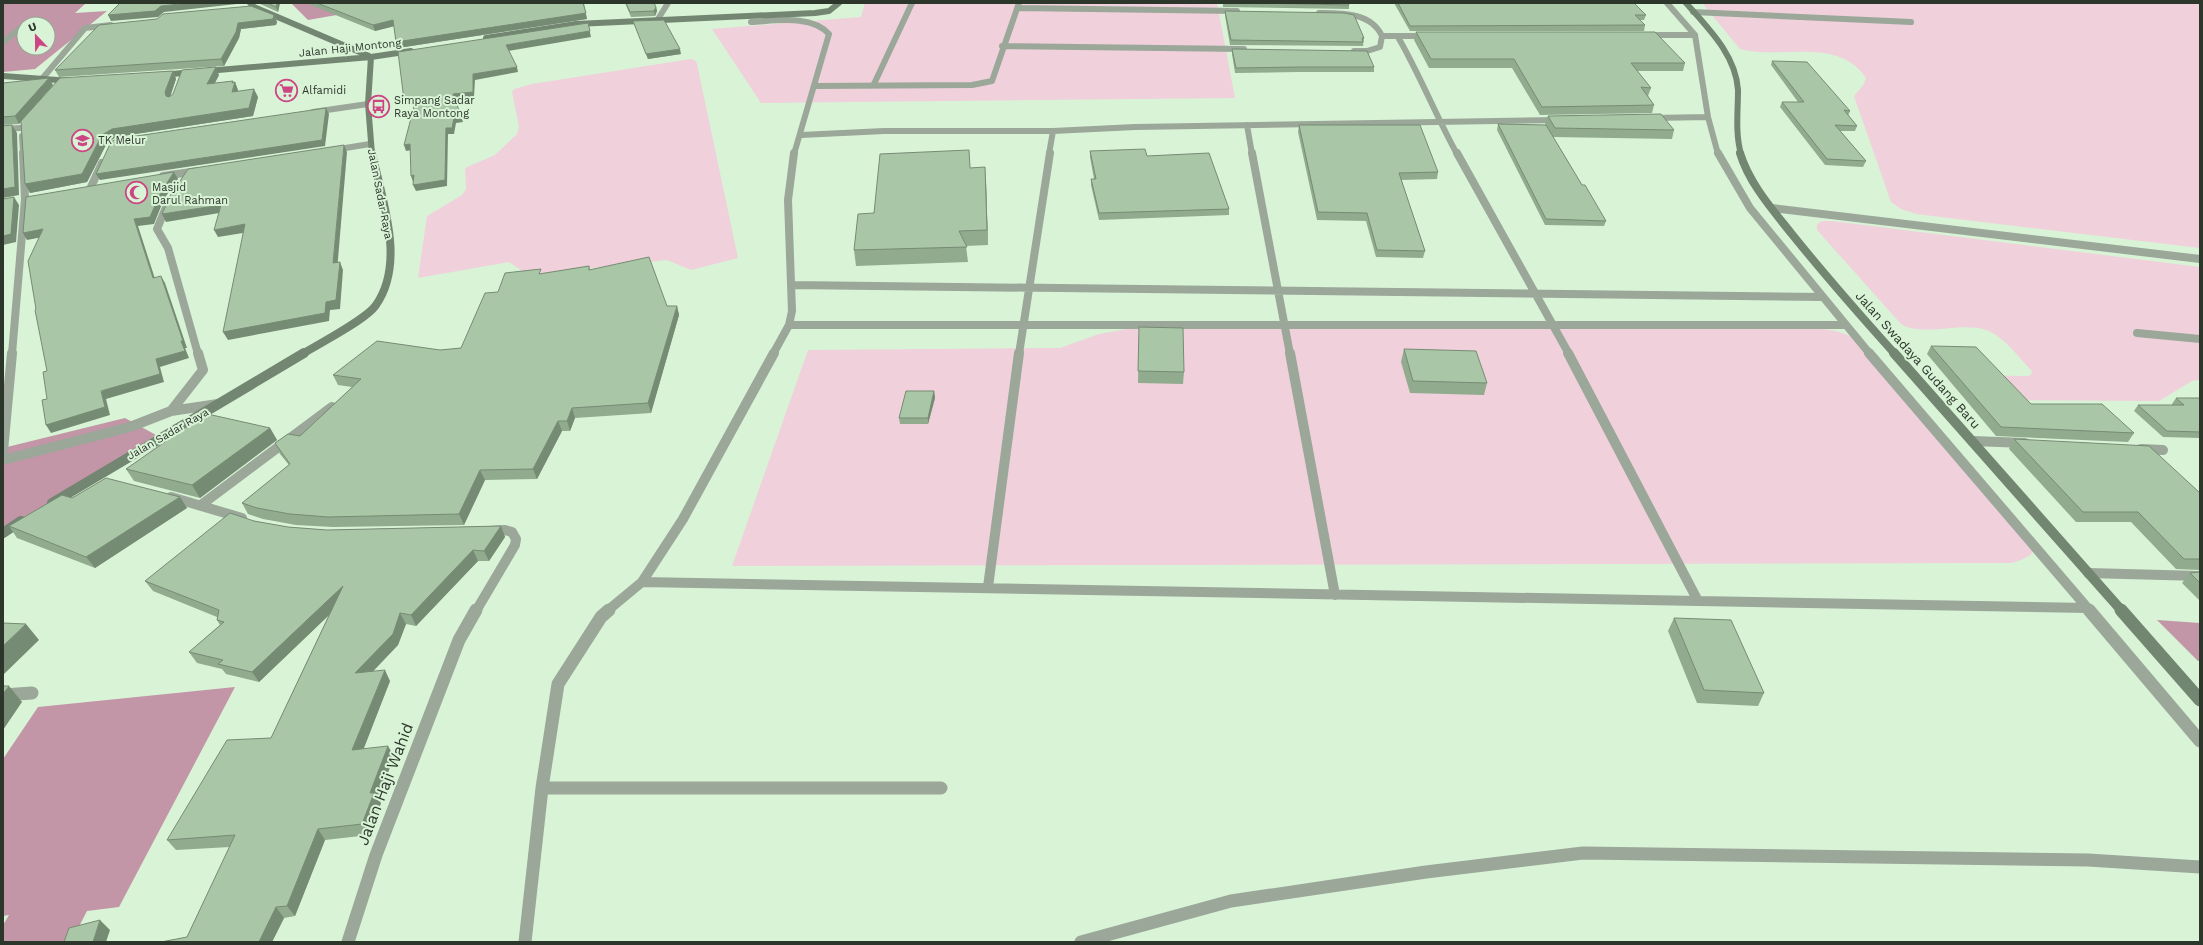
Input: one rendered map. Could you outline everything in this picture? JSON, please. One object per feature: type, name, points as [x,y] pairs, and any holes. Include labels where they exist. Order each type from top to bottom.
[{"type":"street","points":[[658,19],[668,3]]},
{"type":"street","points":[[476,40],[576,24],[658,19],[807,14],[831,9],[839,3]]},
{"type":"street","points":[[874,84],[912,3]]},
{"type":"street","points":[[1667,3],[1695,35],[1708,117],[1718,154],[1750,208],[1846,325],[2200,741]]},
{"type":"street","name":"Jalan Swadaya Gudang Baru","points":[[1686,3],[1724,51],[1736,72],[1740,155],[1750,176],[1772,208],[1813,262],[1973,441],[2200,700]]},
{"type":"street","points":[[250,6],[371,57]]},
{"type":"street","points":[[814,86],[874,84],[920,86],[984,84],[992,81],[1002,46],[1019,6],[1245,12]]},
{"type":"street","points":[[1311,12],[1356,15],[1370,22],[1382,36],[1383,43],[1375,50],[1351,51]]},
{"type":"street","points":[[1693,12],[1911,22]]},
{"type":"street","points":[[525,942],[542,788],[558,684],[601,617],[642,582],[684,519],[789,325],[793,305],[789,193],[794,148],[801,134],[829,38],[827,30],[817,25],[794,21],[752,22]]},
{"type":"street","points":[[41,80],[85,28],[115,25]]},
{"type":"street","points":[[3,42],[16,31]]},
{"type":"street","points":[[1640,35],[1695,35]]},
{"type":"street","points":[[1382,36],[1437,36]]},
{"type":"street","points":[[1398,36],[1418,72],[1439,122],[1554,325],[1698,601]]},
{"type":"street","points":[[1002,46],[1248,50]]},
{"type":"street","name":"Jalan Haji Montong","points":[[152,76],[182,77],[371,57],[421,49]]},
{"type":"street","name":"Jalan Sadar Raya","points":[[41,509],[222,403],[355,322],[376,306],[390,279],[390,239],[370,144],[368,104],[372,64],[371,57]]},
{"type":"street","points":[[3,76],[21,76],[62,82],[77,81]]},
{"type":"street","points":[[22,85],[51,81]]},
{"type":"street","points":[[57,87],[62,82]]},
{"type":"street","points":[[306,112],[368,104]]},
{"type":"street","points":[[1644,118],[1708,117]]},
{"type":"street","points":[[801,134],[884,131],[1053,131],[1247,125],[1566,120]]},
{"type":"street","points":[[3,129],[24,125],[25,199],[3,451]]},
{"type":"street","points":[[1247,125],[1335,595]]},
{"type":"street","points":[[988,587],[1023,325],[1053,131]]},
{"type":"street","points":[[328,151],[370,144]]},
{"type":"street","points":[[91,187],[105,159]]},
{"type":"street","points":[[158,177],[204,170]]},
{"type":"street","points":[[180,184],[188,173]]},
{"type":"street","points":[[171,411],[203,370],[168,248],[157,229],[173,195]]},
{"type":"street","points":[[1772,208],[2200,259]]},
{"type":"street","points":[[792,285],[1823,297]]},
{"type":"street","points":[[789,325],[1846,325]]},
{"type":"street","points":[[2137,333],[2200,339]]},
{"type":"street","points":[[3,460],[130,427],[171,411],[222,403]]},
{"type":"street","points":[[201,505],[332,407]]},
{"type":"street","points":[[1973,441],[2036,444]]},
{"type":"street","points":[[2132,448],[2163,450]]},
{"type":"street","points":[[99,474],[112,481]]},
{"type":"street","points":[[163,496],[201,505],[254,522]]},
{"type":"street","points":[[3,533],[29,517]]},
{"type":"street","name":"Jalan Haji Wahid","points":[[348,942],[376,855],[459,640],[515,545],[516,538],[514,533],[509,530],[478,531]]},
{"type":"street","points":[[2088,573],[2200,576]]},
{"type":"street","points":[[642,582],[988,587],[1335,595],[2088,608]]},
{"type":"street","points":[[3,695],[32,693]]},
{"type":"street","points":[[542,788],[941,788]]},
{"type":"street","points":[[1081,942],[1231,901],[1426,872],[1583,854],[2088,860],[2200,867]]},
{"type":"shaded area","points":[[3,3],[76,3],[75,4],[85,4],[75,13],[107,11],[56,52],[56,16],[16,16],[16,56],[51,56],[35,69],[3,72]]},
{"type":"shaded area","points":[[291,3],[406,3],[308,20]]},
{"type":"shaded area","points":[[865,3],[1217,3],[1235,98],[761,103],[712,29],[861,17]]},
{"type":"shaded area","points":[[1702,3],[2200,3],[2200,248],[1916,214],[1901,209],[1891,202],[1854,96],[1864,84],[1866,78],[1854,65],[1840,57],[1825,53],[1756,52],[1740,49]]},
{"type":"shaded area","points":[[691,59],[696,61],[697,64],[738,258],[691,270],[667,260],[528,275],[509,262],[418,278],[427,216],[462,195],[466,189],[465,168],[495,155],[517,134],[519,127],[512,92],[514,89],[532,84]]},
{"type":"shaded area","points":[[1822,221],[1832,221],[2200,267],[2200,380],[2192,381],[2159,401],[1978,400],[1961,394],[1949,381],[1948,378],[1953,375],[2027,376],[2031,375],[2032,371],[2001,338],[1989,331],[1968,327],[1921,329],[1911,328],[1901,324],[1817,230],[1817,224]]},
{"type":"shaded area","points":[[1814,328],[1830,330],[1851,336],[1871,349],[2028,531],[2034,544],[2034,549],[2029,556],[2011,563],[732,566],[808,350],[1060,348],[1099,334],[1127,329]]},
{"type":"shaded area","points":[[125,418],[156,435],[3,533],[3,448]]},
{"type":"shaded area","points":[[2157,620],[2200,623],[2200,661],[2198,661]]},
{"type":"shaded area","points":[[235,687],[119,907],[87,911],[71,942],[3,942],[3,925],[9,915],[3,916],[3,759],[38,707]]},
{"type":"building","points":[[120,3],[189,3],[161,6],[155,11],[108,15]]},
{"type":"building","points":[[268,3],[277,3],[276,7]]},
{"type":"building","points":[[317,3],[583,3],[586,13],[396,42],[393,20],[373,25]]},
{"type":"building","points":[[626,3],[654,3],[656,7],[654,11],[630,12]]},
{"type":"building","points":[[1263,3],[1348,3],[1349,5]]},
{"type":"building","points":[[1398,3],[1634,3],[1646,15],[1635,15],[1645,25],[1410,26]]},
{"type":"building","points":[[251,6],[274,15],[273,19],[238,23],[236,32],[221,59],[55,70],[99,25],[157,19],[163,14]]},
{"type":"building","points":[[1225,11],[1344,13],[1354,15],[1364,38],[1362,38],[1363,42],[1231,40]]},
{"type":"building","points":[[664,20],[680,49],[646,54],[633,21]]},
{"type":"building","points":[[588,23],[590,31],[506,45],[517,67],[473,74],[473,92],[453,94],[461,116],[454,118],[452,128],[446,128],[445,180],[413,185],[414,175],[411,176],[410,144],[404,145],[416,99],[404,100],[398,52]]},
{"type":"building","points":[[1416,32],[1655,32],[1685,63],[1631,63],[1651,88],[1641,87],[1654,105],[1542,107],[1514,59],[1431,59]]},
{"type":"building","points":[[1232,49],[1367,51],[1374,67],[1236,68]]},
{"type":"building","points":[[1772,61],[1807,62],[1850,111],[1844,110],[1857,126],[1835,125],[1866,161],[1827,159],[1782,102],[1804,102]]},
{"type":"building","points":[[216,67],[207,84],[233,81],[232,83],[235,82],[232,92],[254,89],[249,108],[112,129],[102,135],[82,174],[25,184],[21,121],[60,78],[173,71],[165,92],[166,96],[169,97],[173,94],[182,70]]},
{"type":"building","points":[[49,78],[15,116],[3,117],[3,83]]},
{"type":"building","points":[[326,108],[322,140],[96,174],[111,142],[116,139]]},
{"type":"building","points":[[1661,114],[1674,130],[1555,128],[1548,116]]},
{"type":"building","points":[[1498,124],[1546,125],[1582,185],[1585,185],[1606,221],[1546,219]]},
{"type":"building","points":[[12,125],[15,187],[3,189],[3,126]]},
{"type":"building","points":[[1299,125],[1420,125],[1438,172],[1399,173],[1425,251],[1377,250],[1367,213],[1318,212]]},
{"type":"building","points":[[344,145],[333,263],[340,262],[336,300],[326,302],[325,313],[223,332],[245,224],[214,230],[221,205],[162,214],[170,196],[188,169]]},
{"type":"building","points":[[1145,149],[1147,156],[1209,153],[1229,209],[1099,213],[1091,179],[1096,179],[1090,151]]},
{"type":"building","points":[[969,150],[970,168],[985,167],[987,230],[959,231],[967,247],[854,250],[858,214],[874,213],[880,154]]},
{"type":"building","points":[[174,172],[161,192],[150,217],[134,219],[153,278],[161,276],[185,351],[156,359],[160,374],[101,391],[105,407],[46,425],[42,400],[47,399],[43,372],[47,371],[35,310],[28,261],[43,229],[23,233],[26,197]]},
{"type":"building","points":[[14,197],[11,234],[3,236],[3,199]]},
{"type":"building","points":[[649,257],[667,306],[677,306],[648,403],[572,408],[567,421],[558,421],[533,469],[480,470],[459,514],[328,517],[290,514],[257,508],[242,503],[290,464],[275,443],[288,434],[300,436],[361,379],[333,375],[377,341],[440,350],[461,348],[485,293],[498,292],[505,273],[541,269],[539,274],[589,266],[589,270]]},
{"type":"building","points":[[1139,327],[1183,328],[1184,372],[1138,371]]},
{"type":"building","points":[[1931,346],[1976,347],[2031,404],[2102,404],[2134,433],[2001,427]]},
{"type":"building","points":[[1404,349],[1476,351],[1487,383],[1413,381]]},
{"type":"building","points":[[906,391],[934,391],[928,418],[899,418]]},
{"type":"building","points":[[2176,398],[2200,398],[2200,432],[2167,431],[2138,405],[2184,405]]},
{"type":"building","points":[[203,413],[270,428],[192,485],[126,469],[202,416]]},
{"type":"building","points":[[2014,439],[2149,446],[2200,493],[2200,559],[2184,559],[2138,512],[2083,512]]},
{"type":"building","points":[[106,478],[180,497],[86,557],[9,526],[62,495],[72,498]]},
{"type":"building","points":[[230,513],[254,521],[288,527],[327,530],[501,526],[484,551],[473,550],[411,615],[400,613],[393,634],[355,673],[385,670],[352,750],[388,746],[370,793],[374,793],[362,824],[318,829],[287,906],[276,907],[259,942],[161,942],[187,937],[235,835],[167,840],[227,740],[271,738],[343,586],[252,672],[218,664],[223,660],[189,652],[224,622],[217,620],[219,610],[145,581]]},
{"type":"building","points":[[2200,572],[2200,583],[2190,573]]},
{"type":"building","points":[[1674,618],[1731,620],[1764,693],[1704,690]]},
{"type":"building","points":[[3,623],[26,624],[3,646]]},
{"type":"building","points":[[3,686],[9,686],[3,694]]},
{"type":"building","points":[[100,920],[93,942],[64,942],[69,928]]},
{"type":"place","name":"Alfamidi","points":[[287,90]]},
{"type":"place","name":"Simpang Sadar Raya Montong","points":[[378,106]]},
{"type":"place","name":"TK Melur","points":[[83,140]]},
{"type":"place","name":"Masjid Darul Rahman","points":[[136,193]]}]
